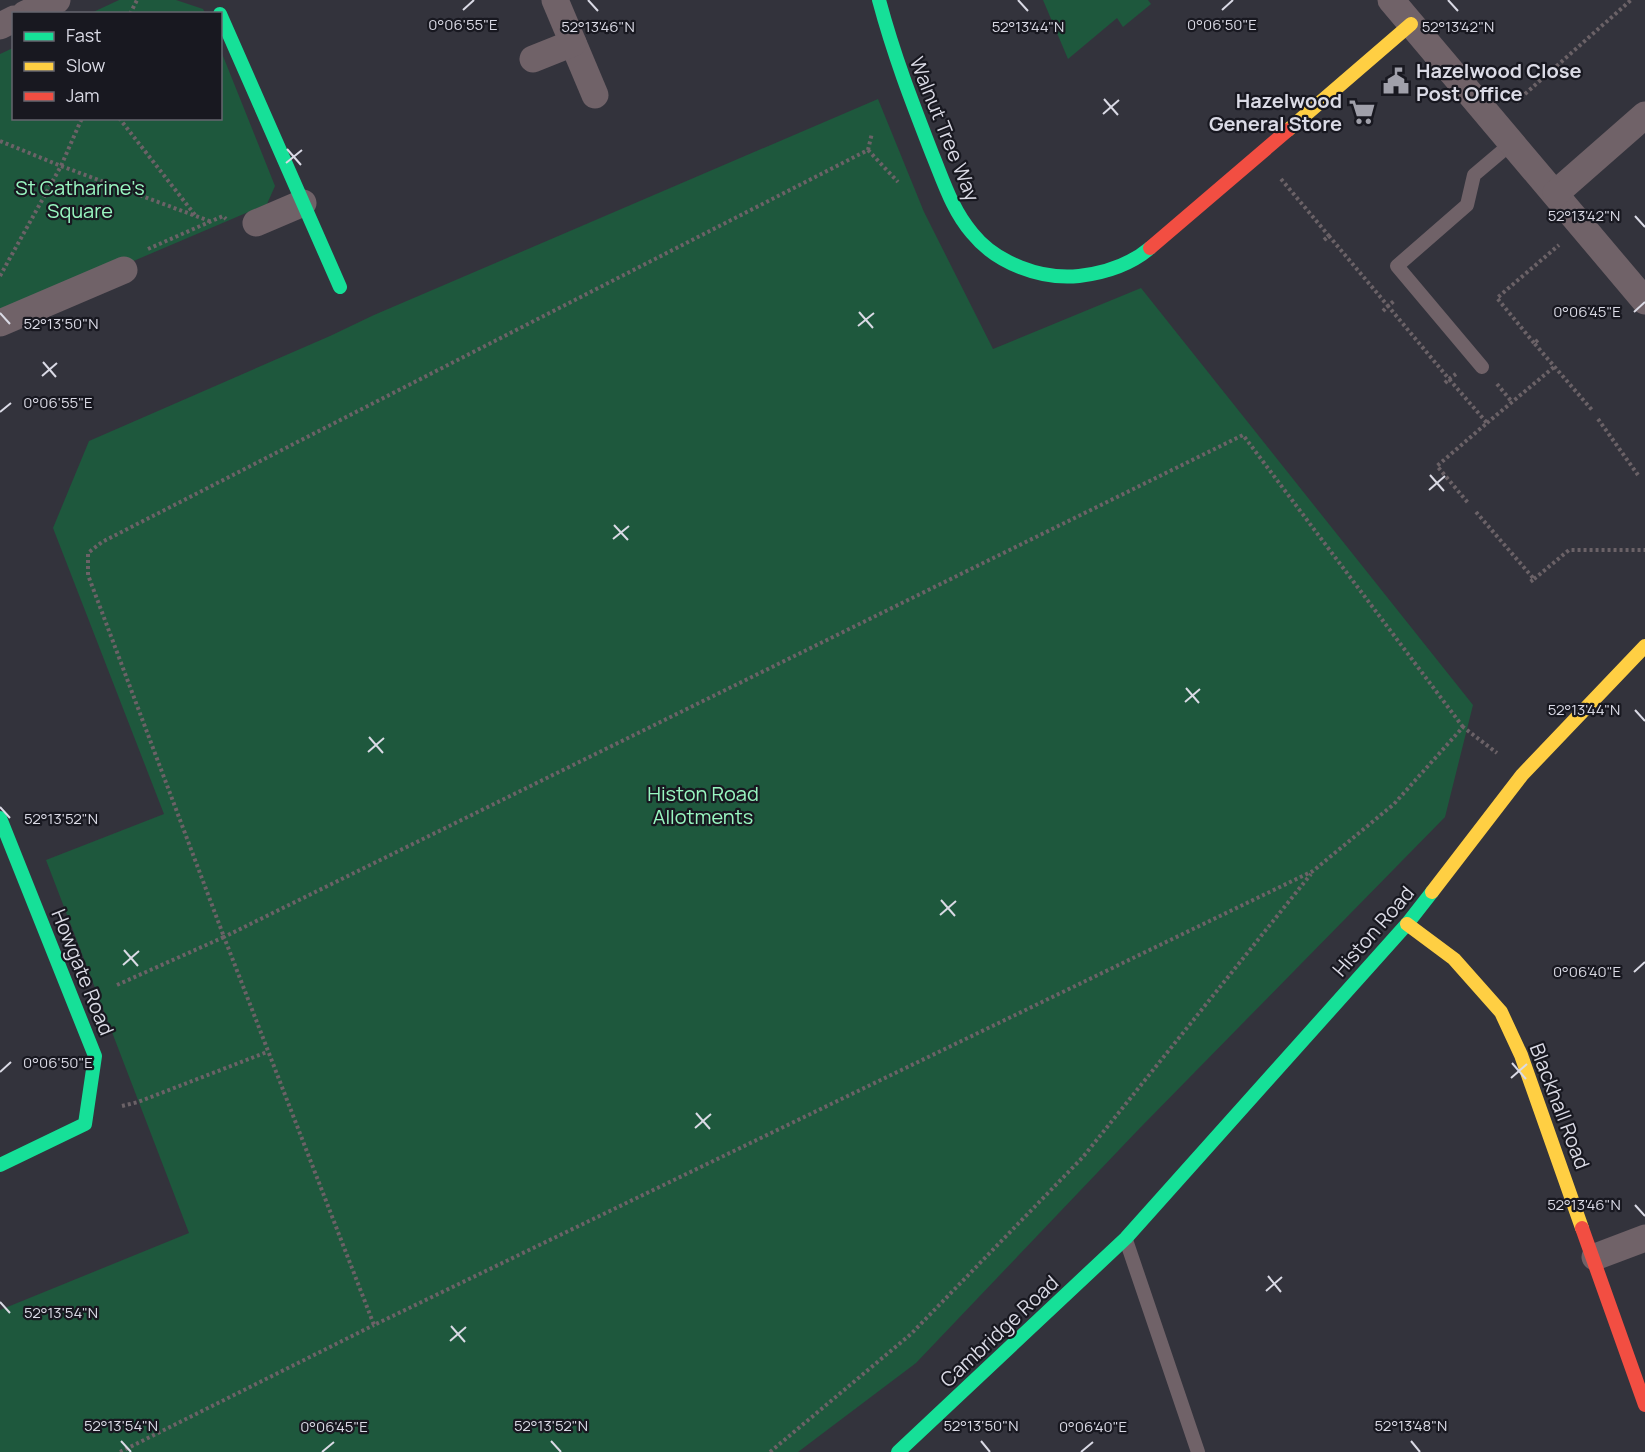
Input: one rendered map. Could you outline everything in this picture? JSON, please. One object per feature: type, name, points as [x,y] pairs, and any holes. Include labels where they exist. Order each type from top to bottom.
[{"type":"street","points":[[24,11],[57,0]]},
{"type":"street","points":[[555,0],[595,95]]},
{"type":"street","name":"Walnut Tree Way","points":[[879,0],[896,63],[955,209],[973,235],[1005,260],[1023,268],[1066,277],[1102,273],[1142,255],[1411,24]]},
{"type":"street","points":[[1391,0],[1645,301]]},
{"type":"street","points":[[222,19],[340,287]]},
{"type":"street","points":[[532,59],[573,43]]},
{"type":"street","points":[[1556,193],[1645,115]]},
{"type":"street","points":[[256,223],[303,203]]},
{"type":"street","points":[[0,323],[124,270]]},
{"type":"street","name":"Histon Road","points":[[1126,1238],[1407,924],[1522,776],[1645,646]]},
{"type":"street","name":"Howgate Road","points":[[0,818],[95,1056],[85,1124]]},
{"type":"street","name":"Blackhall Road","points":[[1407,924],[1454,959],[1501,1012],[1521,1055],[1595,1257],[1645,1405]]},
{"type":"street","points":[[0,1165],[85,1124]]},
{"type":"street","name":"Cambridge Road","points":[[898,1452],[1126,1238]]},
{"type":"street","points":[[1595,1257],[1645,1239]]},
{"type":"lane","points":[[1479,362],[1397,266],[1467,205],[1474,175],[1513,142]]},
{"type":"lane","points":[[1126,1238],[1198,1452]]},
{"type":"path","points":[[1511,107],[1631,0]]},
{"type":"path","points":[[0,276],[61,166],[81,120]]},
{"type":"path","points":[[121,120],[196,216]]},
{"type":"path","points":[[374,1325],[267,1052],[87,575],[88,553],[102,542],[868,150],[872,134]]},
{"type":"path","points":[[0,141],[212,222]]},
{"type":"path","points":[[868,150],[898,182]]},
{"type":"path","points":[[1260,154],[1487,423]]},
{"type":"path","points":[[124,270],[129,256],[222,216],[240,227],[256,223]]},
{"type":"path","points":[[1583,225],[1497,298],[1592,410]]},
{"type":"path","points":[[1323,240],[1329,236]]},
{"type":"path","points":[[1383,311],[1413,285]]},
{"type":"path","points":[[1445,383],[1479,362]]},
{"type":"path","points":[[1469,504],[1437,466],[1554,367]]},
{"type":"path","points":[[1598,419],[1638,475]]},
{"type":"path","points":[[117,986],[224,937],[1243,435],[1463,727],[1484,740],[1522,776]]},
{"type":"path","points":[[1476,512],[1532,581],[1569,550],[1645,550]]},
{"type":"path","points":[[770,1452],[911,1334],[1083,1157],[1313,871],[1394,804],[1463,727]]},
{"type":"path","points":[[120,1452],[374,1325],[1313,871]]},
{"type":"path","points":[[85,1124],[112,1108],[138,1102],[267,1052]]},
{"type":"green space","points":[[119,0],[176,0],[203,9],[204,12],[93,12]]},
{"type":"green space","points":[[1043,0],[1148,0],[1151,4],[1123,27],[1117,18],[1068,59]]},
{"type":"green space","name":"St Catharine's Square","points":[[12,48],[12,120],[222,120],[222,54],[275,186],[267,204],[0,318],[0,54]]},
{"type":"green space","name":"Histon Road Allotments","points":[[878,99],[924,212],[993,349],[1141,288],[1473,705],[1445,817],[1138,1130],[916,1363],[798,1452],[0,1452],[0,1310],[189,1233],[46,860],[164,814],[53,528],[89,441],[374,315]]},
{"type":"traffic: fast","points":[[879,0],[904,79],[945,186],[959,215],[982,244],[1006,261],[1020,267],[1064,277],[1088,275],[1116,267],[1150,248]]},
{"type":"traffic: fast","points":[[222,19],[340,287]]},
{"type":"traffic: fast","points":[[0,818],[95,1056],[85,1124],[0,1165]]},
{"type":"traffic: fast","points":[[898,1452],[1126,1238],[1407,924],[1432,892]]},
{"type":"traffic: slow","points":[[1288,130],[1411,24]]},
{"type":"traffic: slow","points":[[1432,892],[1522,775],[1645,646]]},
{"type":"traffic: slow","points":[[1407,924],[1454,959],[1501,1012],[1521,1055],[1582,1228]]},
{"type":"traffic: jam","points":[[1150,248],[1288,130]]},
{"type":"traffic: jam","points":[[1582,1228],[1645,1405]]},
{"type":"place","name":"Hazelwood Close Post Office","points":[[1396,81]]},
{"type":"place","name":"Hazelwood General Store","points":[[1362,112]]}]
